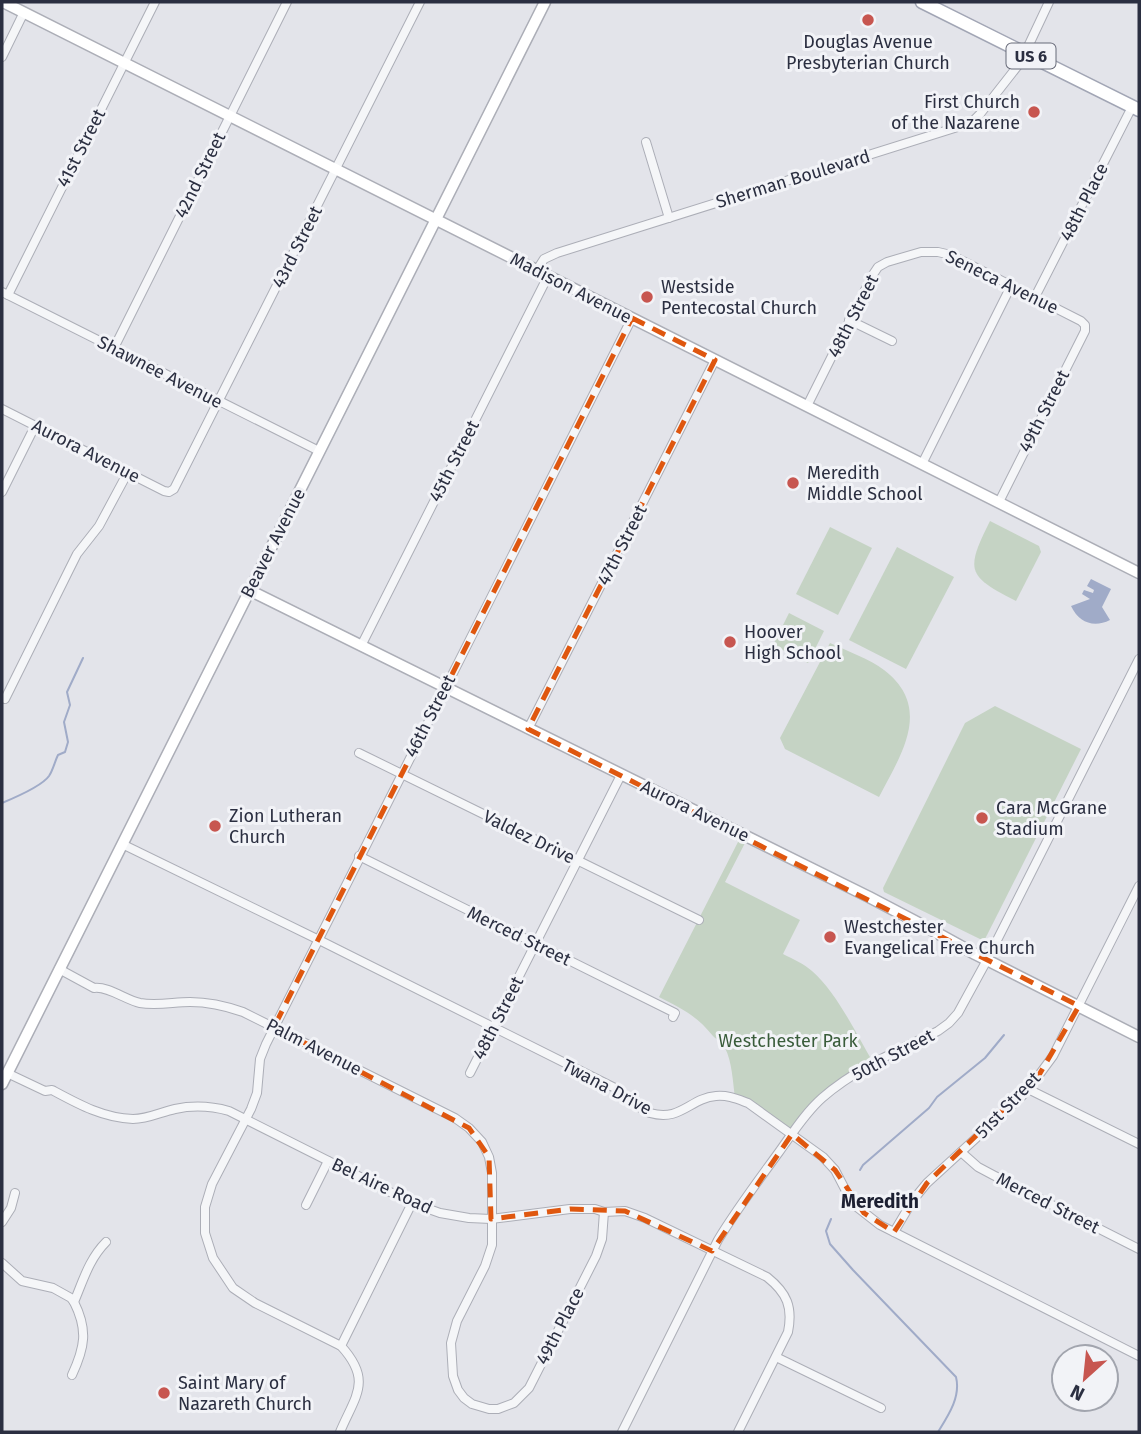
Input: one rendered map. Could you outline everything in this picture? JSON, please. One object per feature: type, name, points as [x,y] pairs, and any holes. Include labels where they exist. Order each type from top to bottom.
[{"type":"main road","name":"US 6","points":[[922,2],[1136,108]]},
{"type":"street","name":"Madison Avenue","points":[[3,2],[1139,573]]},
{"type":"street","name":"41st Street","points":[[5,294],[155,2]]},
{"type":"street","name":"42nd Street","points":[[114,348],[287,2]]},
{"type":"street","name":"43rd Street","points":[[171,491],[178,484],[420,2]]},
{"type":"street","name":"Beaver Avenue","points":[[2,1084],[6,1069],[59,970],[545,2]]},
{"type":"street","points":[[1026,53],[1049,2]]},
{"type":"street","points":[[2,57],[24,12]]},
{"type":"street","name":"Sherman Boulevard","points":[[537,270],[540,263],[549,256],[964,125],[980,114],[1026,53]]},
{"type":"street","name":"48th Place","points":[[1035,298],[1136,108]]},
{"type":"street","points":[[646,142],[669,218]]},
{"type":"street","name":"Seneca Avenue","points":[[921,252],[951,255],[1080,321]]},
{"type":"street","name":"48th Street","points":[[807,406],[878,267],[921,252]]},
{"type":"street","name":"45th Street","points":[[360,646],[548,276]]},
{"type":"street","points":[[922,464],[1011,286]]},
{"type":"street","name":"Shawnee Avenue","points":[[5,294],[319,451]]},
{"type":"street","name":"46th Street","points":[[341,1346],[255,1303],[233,1288],[213,1258],[205,1233],[205,1207],[212,1184],[257,1093],[260,1059],[274,1027],[632,318]]},
{"type":"street","points":[[849,320],[892,341]]},
{"type":"street","name":"49th Street","points":[[999,502],[1084,331],[1085,325],[1080,321]]},
{"type":"street","name":"47th Street","points":[[528,729],[715,360]]},
{"type":"street","name":"Aurora Avenue","points":[[2,409],[163,491],[171,491]]},
{"type":"street","points":[[2,492],[35,426]]},
{"type":"street","points":[[5,699],[77,554],[99,526],[128,472]]},
{"type":"street","name":"Aurora Avenue","points":[[249,590],[911,919],[1139,1037]]},
{"type":"street","name":"50th Street","points":[[622,1432],[712,1251],[732,1217],[811,1109],[860,1071],[938,1031],[958,1013],[1139,659]]},
{"type":"street","name":"Valdez Drive","points":[[359,753],[699,920]]},
{"type":"street","name":"48th Street","points":[[470,1073],[621,775]]},
{"type":"street","name":"Twana Drive","points":[[122,844],[615,1087],[651,1113],[678,1113],[709,1097],[727,1096],[748,1103],[823,1157],[864,1213],[880,1224],[1139,1356]]},
{"type":"street","name":"Merced Street","points":[[359,856],[675,1013],[673,1017]]},
{"type":"street","name":"51st Street","points":[[894,1232],[913,1200],[927,1183],[1028,1088],[1053,1055],[1139,886]]},
{"type":"street","name":"Palm Avenue","points":[[59,970],[94,988],[101,987],[141,1003],[218,1004],[243,1012],[455,1118],[482,1142],[489,1157],[492,1173],[491,1219]]},
{"type":"street","name":"Bel Aire Road","points":[[6,1069],[45,1091],[52,1090],[93,1111],[110,1116],[135,1119],[196,1106],[229,1111],[412,1203],[440,1213],[491,1219],[570,1209],[595,1209],[604,1212],[625,1211],[645,1218],[767,1277],[783,1293],[791,1318],[788,1332],[776,1357]]},
{"type":"street","points":[[1028,1088],[1139,1144]]},
{"type":"street","name":"Merced Street","points":[[961,1153],[978,1167],[1139,1249]]},
{"type":"street","points":[[306,1205],[328,1161]]},
{"type":"street","points":[[2,1222],[11,1208],[15,1193]]},
{"type":"street","points":[[341,1432],[360,1387],[349,1354],[341,1346],[412,1203]]},
{"type":"street","name":"49th Place","points":[[491,1219],[492,1245],[489,1257],[457,1321],[451,1343],[453,1376],[458,1390],[472,1404],[498,1409],[514,1404],[529,1388],[596,1256],[602,1239],[604,1212]]},
{"type":"street","points":[[74,1302],[88,1266],[106,1242]]},
{"type":"street","points":[[2,1263],[22,1281],[53,1288],[74,1302],[81,1315],[85,1333],[80,1359],[72,1375]]},
{"type":"street","points":[[738,1432],[776,1357],[881,1408]]},
{"type":"highlighted area","points":[[632,318],[715,360],[528,729],[1079,1006],[1039,1075],[927,1183],[894,1232],[864,1213],[835,1170],[792,1134],[712,1251],[625,1211],[570,1209],[491,1219],[489,1157],[469,1128],[274,1027]]},
{"type":"green space","points":[[990,521],[1039,546],[1041,552],[1016,601],[988,585],[975,570],[977,551]]},
{"type":"green space","points":[[830,527],[872,548],[838,615],[796,594]]},
{"type":"green space","points":[[897,547],[954,577],[906,669],[849,640]]},
{"type":"green space","points":[[789,613],[824,631],[808,663],[773,645]]},
{"type":"green space","points":[[830,643],[884,670],[899,685],[907,700],[910,716],[908,732],[896,765],[879,797],[785,749],[780,738]]},
{"type":"green space","name":"Cara McGrane Stadium","points":[[995,706],[1081,749],[984,941],[884,892],[883,888],[965,723]]},
{"type":"green space","name":"Westchester Park","points":[[739,840],[745,843],[725,882],[800,920],[783,954],[806,966],[821,980],[838,1003],[874,1064],[838,1085],[792,1134],[735,1098],[731,1066],[724,1046],[695,1018],[659,997]]},
{"type":"water","points":[[1091,579],[1111,589],[1102,607],[1110,620],[1098,624],[1083,620],[1071,606],[1090,599],[1082,594],[1084,590],[1093,593],[1094,590],[1087,586]]},
{"type":"waterway","points":[[2,803],[45,780],[58,755],[65,752],[68,742],[64,722],[70,705],[67,692],[83,658]]},
{"type":"waterway","points":[[860,1170],[929,1108],[937,1097],[985,1058],[1004,1035]]},
{"type":"waterway","points":[[831,1219],[826,1231],[830,1244],[956,1377],[955,1399],[938,1432]]},
{"type":"place","name":"Douglas Avenue Presbyterian Church","points":[[868,20]]},
{"type":"place","name":"First Church of the Nazarene","points":[[1034,112]]},
{"type":"place","name":"Westside Pentecostal Church","points":[[647,297]]},
{"type":"place","name":"Meredith Middle School","points":[[793,483]]},
{"type":"place","name":"Hoover High School","points":[[730,642]]},
{"type":"place","name":"Cara McGrane Stadium","points":[[982,818]]},
{"type":"place","name":"Zion Lutheran Church","points":[[215,826]]},
{"type":"place","name":"Westchester Evangelical Free Church","points":[[830,937]]},
{"type":"place","name":"Saint Mary of Nazareth Church","points":[[164,1393]]},
{"type":"district","name":"Meredith","points":[[880,1201]]}]
